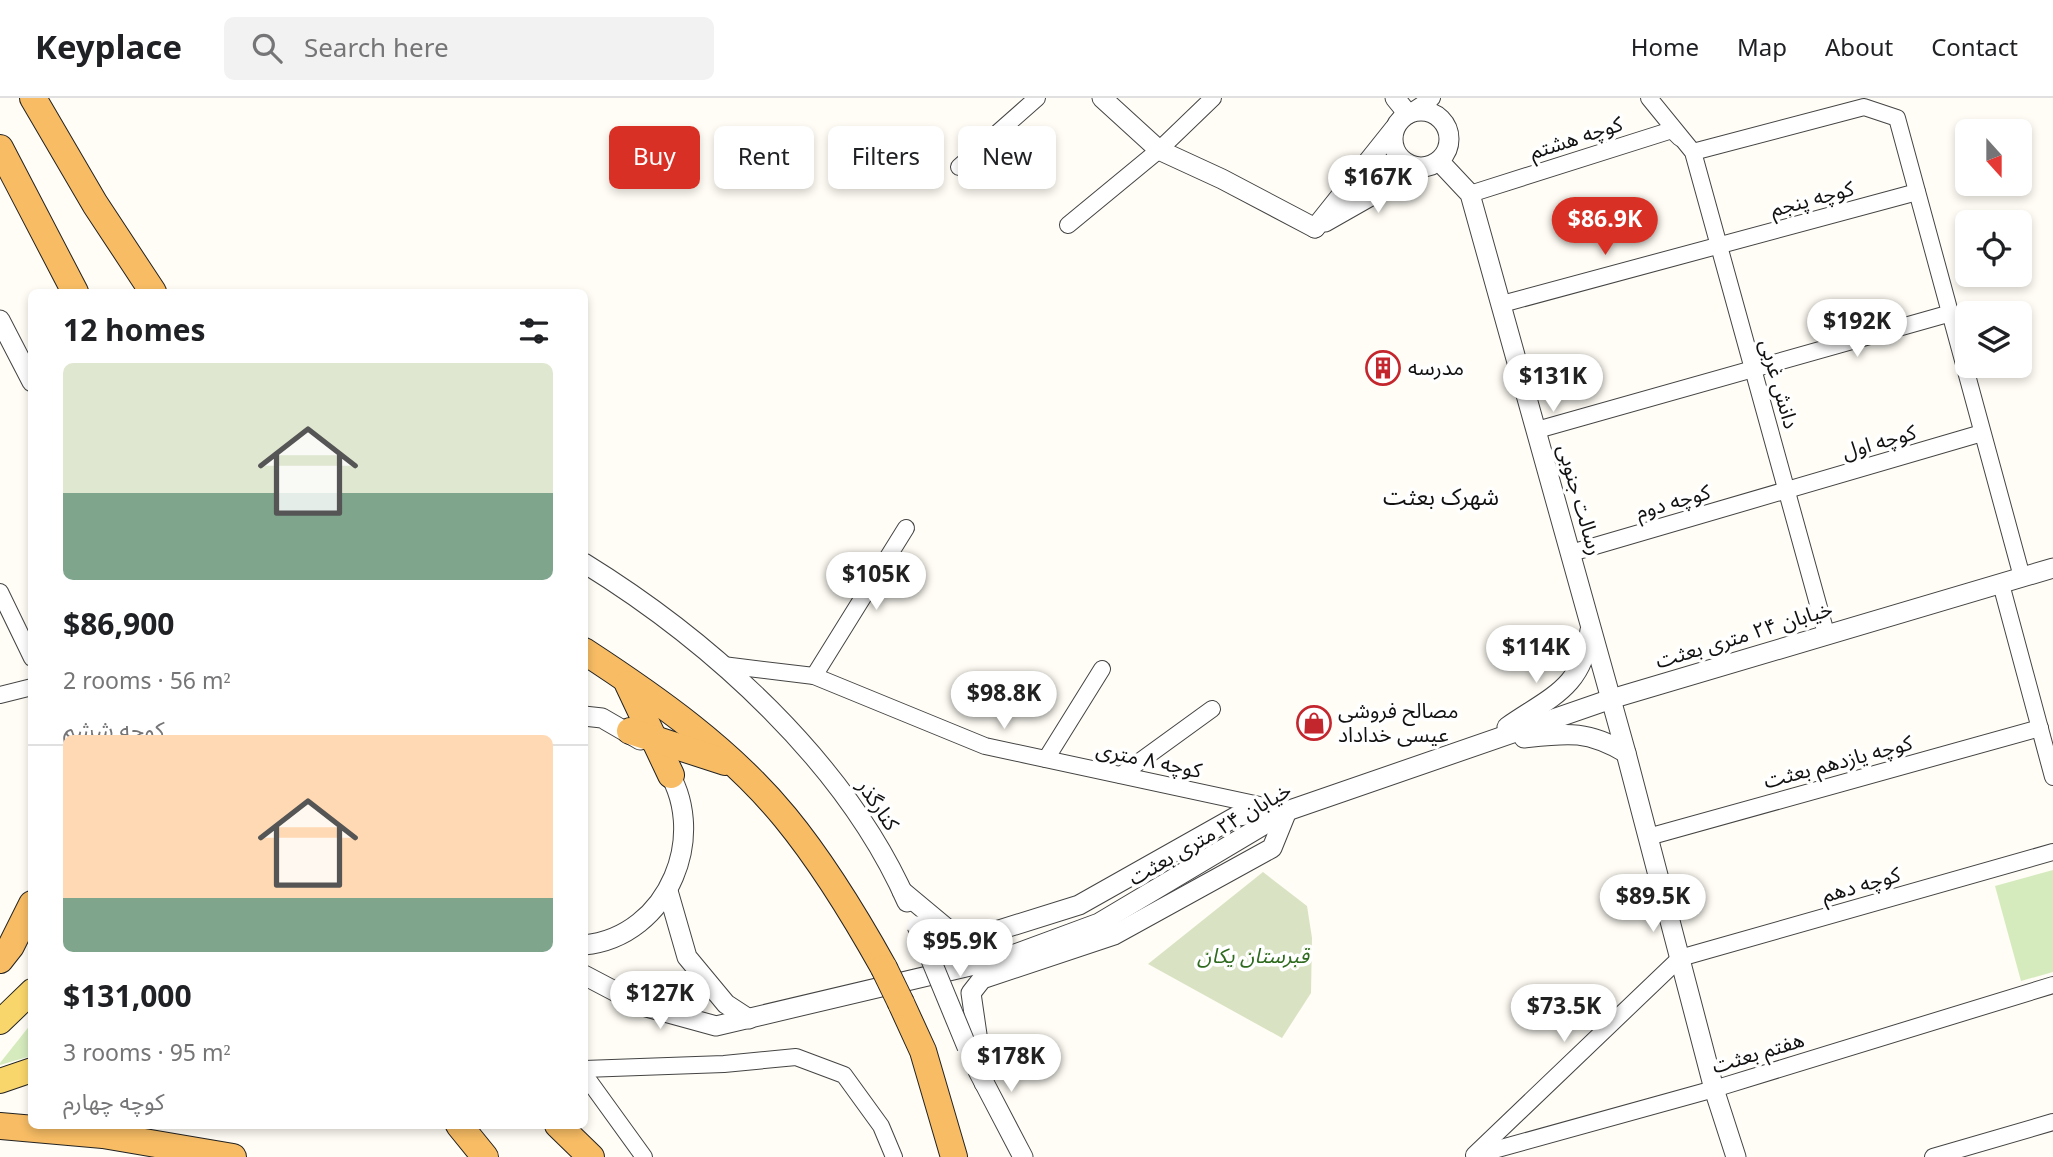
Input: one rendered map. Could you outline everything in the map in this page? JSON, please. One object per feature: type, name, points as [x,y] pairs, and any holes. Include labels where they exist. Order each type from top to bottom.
[{"type":"highway","points":[[33,98],[95,204],[151,289]]},
{"type":"highway","points":[[0,148],[73,289]]},
{"type":"highway","points":[[588,654],[701,734],[785,818],[866,936],[884,968],[973,1157]]},
{"type":"highway","points":[[588,663],[624,677],[671,775]]},
{"type":"highway","points":[[630,731],[733,764]]},
{"type":"highway","points":[[0,960],[11,946],[28,912]]},
{"type":"highway","points":[[923,1051],[954,1157]]},
{"type":"highway","points":[[0,1126],[28,1128]]},
{"type":"highway","points":[[34,1129],[103,1135],[233,1157]]},
{"type":"highway","points":[[462,1129],[485,1157]]},
{"type":"highway","points":[[484,1129],[495,1157]]},
{"type":"highway","points":[[562,1129],[591,1157]]},
{"type":"main road","points":[[0,1022],[28,995]]},
{"type":"main road","points":[[1,1080],[28,1071]]},
{"type":"street","points":[[1005,126],[1037,98]]},
{"type":"street","points":[[1102,98],[1159,150],[1222,178],[1315,228]]},
{"type":"street","points":[[1068,225],[1159,150],[1213,98]]},
{"type":"street","points":[[1395,98],[1408,114]]},
{"type":"street","points":[[1315,228],[1394,129],[1408,114],[1432,98]]},
{"type":"street","points":[[1649,98],[1691,149],[1864,107],[1898,118],[2022,577]]},
{"type":"street","points":[[1315,228],[1420,167],[1439,161],[1450,144],[1445,123],[1429,111],[1408,114]]},
{"type":"street","points":[[1394,129],[1395,150],[1409,165],[1420,167]]},
{"type":"street","name":"کوچه هشتم","points":[[1470,194],[1672,130],[1691,149]]},
{"type":"street","name":"دانش غربی","points":[[1691,149],[1826,634]]},
{"type":"street","name":"رسالت جنوبی","points":[[1439,161],[1470,194],[1626,753],[1714,1089],[1736,1157]]},
{"type":"street","name":"کوچه پنجم","points":[[1502,304],[1917,192]]},
{"type":"street","points":[[1537,430],[1951,313]]},
{"type":"street","points":[[0,320],[28,374]]},
{"type":"street","name":"کوچه اول","points":[[1787,491],[1982,433]]},
{"type":"street","name":"کوچه دوم","points":[[1571,553],[1787,491]]},
{"type":"street","points":[[814,676],[906,528]]},
{"type":"street","name":"کنارگذر","points":[[588,566],[723,665],[830,775],[877,841],[902,891],[967,1047],[1023,1157]]},
{"type":"street","name":"خیابان ۲۴ متری بعثت","points":[[588,977],[643,1006],[716,1026],[1004,958],[1099,923],[1287,811],[1611,699],[2053,568]]},
{"type":"street","points":[[2001,583],[2053,777]]},
{"type":"street","points":[[0,592],[5,614],[28,651]]},
{"type":"street","points":[[1485,743],[1568,685],[1583,664],[1591,626]]},
{"type":"street","name":"کوچه ۸ متری","points":[[723,665],[814,676],[985,746],[1287,811]]},
{"type":"street","points":[[1046,759],[1102,669]]},
{"type":"street","points":[[0,695],[28,688]]},
{"type":"street","points":[[1121,775],[1212,709]]},
{"type":"street","points":[[588,716],[602,718],[630,731],[654,750],[671,775],[682,803],[685,834],[680,864],[668,891],[648,915],[624,933],[588,944]]},
{"type":"street","name":"کوچه یازدهم بعثت","points":[[1648,837],[2040,728]]},
{"type":"street","points":[[1485,743],[1579,733],[1606,741],[1626,753]]},
{"type":"street","points":[[902,891],[956,936],[983,935],[1079,905],[1237,816],[1287,811],[1272,848],[1223,875],[1114,935],[982,979],[971,993],[984,1083]]},
{"type":"street","name":"کوچه دهم","points":[[1680,958],[2053,852]]},
{"type":"street","points":[[668,891],[687,957],[726,1004],[749,1019]]},
{"type":"street","points":[[1474,1155],[1680,958]]},
{"type":"street","name":"هفتم بعثت","points":[[1474,1155],[1714,1089],[2053,985]]},
{"type":"street","points":[[588,1069],[724,1064],[796,1056],[844,1075],[881,1126],[894,1157]]},
{"type":"street","points":[[588,1080],[644,1157]]},
{"type":"street","points":[[1933,1157],[2053,1122]]},
{"type":"green space","points":[[2053,870],[2053,972],[2021,981],[1995,886]]},
{"type":"green space","name":"قبرستان یکان","points":[[1263,872],[1307,906],[1312,938],[1311,993],[1282,1038],[1148,964]]},
{"type":"green space","points":[[28,1028],[28,1057],[0,1063]]},
{"type":"place","name":"مدرسه","points":[[1383,368]]},
{"type":"place","name":"مصالح فروشی عیسی خداداد","points":[[1314,723]]},
{"type":"district","name":"شهرک بعثت","points":[[1441,497]]}]
